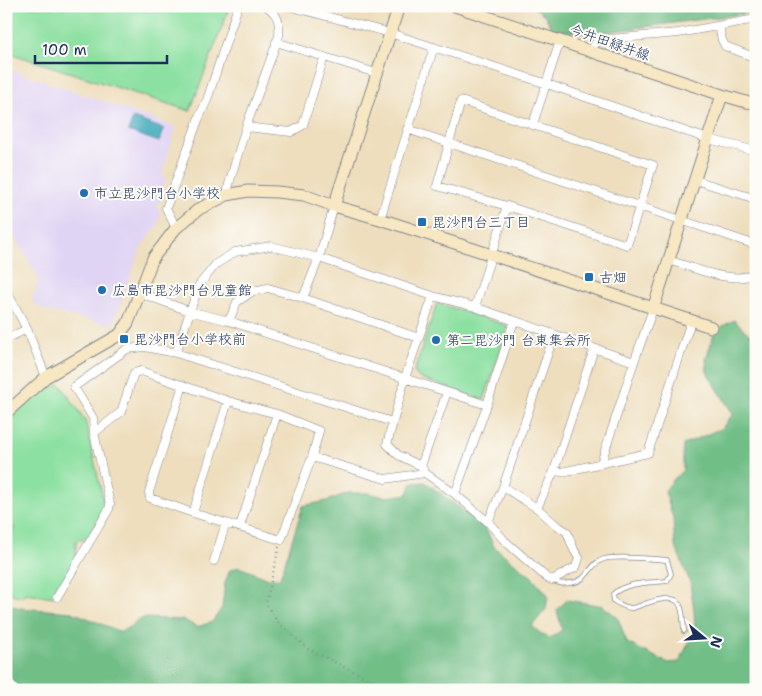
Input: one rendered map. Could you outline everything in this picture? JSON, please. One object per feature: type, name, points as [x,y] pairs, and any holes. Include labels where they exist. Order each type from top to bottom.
[{"type":"street","points":[[148,6],[181,6]]},
{"type":"street","points":[[176,228],[166,208],[207,100],[238,6]]},
{"type":"street","points":[[227,195],[246,127],[279,36],[280,26],[276,14],[266,6]]},
{"type":"street","points":[[288,6],[390,33],[708,138],[756,151]]},
{"type":"street","points":[[303,298],[319,258],[399,6]]},
{"type":"street","name":"今井田緑井線","points":[[455,6],[480,10],[590,51],[722,95],[756,103]]},
{"type":"street","points":[[590,51],[598,40],[678,33],[756,19]]},
{"type":"street","points":[[719,26],[725,46],[756,58]]},
{"type":"street","points":[[533,124],[560,40]]},
{"type":"street","points":[[276,42],[376,74]]},
{"type":"street","points":[[380,219],[434,47]]},
{"type":"street","points":[[246,127],[291,132],[303,125],[324,57]]},
{"type":"street","points":[[601,463],[682,222],[722,95]]},
{"type":"street","points":[[461,101],[533,124],[653,165],[627,245],[507,206],[437,186],[461,101]]},
{"type":"street","points":[[407,129],[682,222],[756,245]]},
{"type":"street","points":[[695,180],[756,199]]},
{"type":"street","points":[[6,413],[46,377],[119,335],[128,323],[153,258],[176,228],[199,209],[227,195],[248,191],[304,195],[711,327]]},
{"type":"street","points":[[475,306],[507,206]]},
{"type":"street","points":[[176,353],[199,285],[216,264],[235,252],[271,246],[319,258],[433,296],[475,306],[634,362]]},
{"type":"street","points":[[668,260],[726,277],[740,278],[756,274]]},
{"type":"street","points":[[229,321],[237,302],[253,291],[268,288],[303,298],[419,338]]},
{"type":"street","points":[[6,290],[26,329],[46,377]]},
{"type":"street","points":[[140,293],[189,311],[229,321],[487,405]]},
{"type":"street","points":[[433,296],[392,422],[387,444],[398,455],[423,470],[455,494],[488,522],[505,541],[547,578],[552,580],[576,567],[580,558],[574,550],[567,532],[537,508],[503,487]]},
{"type":"street","points":[[455,494],[487,405],[514,321]]},
{"type":"street","points":[[554,471],[562,472],[648,453],[691,321]]},
{"type":"street","points":[[6,339],[26,329]]},
{"type":"street","points":[[488,522],[503,487],[554,335]]},
{"type":"street","points":[[57,597],[109,509],[110,504],[94,433],[93,418],[74,387],[127,349],[145,347],[176,353],[392,422]]},
{"type":"street","points":[[537,508],[554,471],[594,349]]},
{"type":"street","points":[[94,433],[121,412],[134,373],[142,371],[183,385],[228,401],[277,414],[319,430],[312,457],[281,540],[150,498],[149,492],[183,385]]},
{"type":"street","points":[[423,470],[447,392]]},
{"type":"street","points":[[193,513],[228,401]]},
{"type":"street","points":[[240,526],[277,414]]},
{"type":"street","points":[[312,457],[385,479],[423,470]]},
{"type":"street","points":[[214,561],[226,523]]},
{"type":"street","points":[[6,680],[15,690]]},
{"type":"lane","points":[[552,580],[559,584],[579,582],[596,563],[605,559],[667,560],[671,574],[667,581],[638,583],[620,588],[613,594],[614,601],[622,606],[632,608],[669,598],[677,600],[684,631]]},
{"type":"path","points":[[281,540],[266,603],[276,620],[308,649],[391,690]]},
{"type":"shaded area","name":"市立毘沙門台小学校","points":[[6,68],[176,127],[162,175],[166,179],[158,207],[159,223],[142,245],[112,325],[44,310],[32,302],[39,278],[6,224]]},
{"type":"green space","points":[[6,6],[171,12],[223,6],[228,11],[190,111],[6,52]]},
{"type":"green space","points":[[532,6],[756,6],[756,12],[591,34],[551,29],[546,16]]},
{"type":"green space","points":[[437,303],[508,326],[484,400],[419,378],[414,372]]},
{"type":"green space","points":[[734,320],[750,335],[756,334],[756,690],[6,690],[6,603],[19,608],[72,612],[121,632],[143,618],[184,620],[197,627],[212,622],[222,608],[225,583],[230,570],[239,567],[266,578],[280,578],[303,506],[327,501],[348,493],[366,493],[388,497],[408,494],[412,483],[425,482],[485,527],[494,547],[532,577],[548,595],[546,609],[532,626],[540,633],[550,638],[562,630],[557,610],[567,600],[603,606],[618,618],[627,643],[668,663],[679,662],[695,631],[694,610],[690,582],[675,545],[673,518],[665,491],[683,470],[683,445],[722,428],[733,414],[707,372],[706,359],[714,334]]},
{"type":"green space","points":[[60,384],[85,420],[105,508],[88,538],[76,541],[76,561],[54,597],[25,593],[22,597],[6,592],[6,543],[15,528],[6,526],[6,419],[34,395]]},
{"type":"water","points":[[133,118],[164,129],[159,142],[128,131]]},
{"type":"place","name":"市立毘沙門台小学校","points":[[84,193]]},
{"type":"place","name":"毘沙門台三丁目","points":[[422,222]]},
{"type":"place","name":"古畑","points":[[589,277]]},
{"type":"place","name":"広島市毘沙門台児童館","points":[[102,290]]},
{"type":"place","name":"毘沙門台小学校前","points":[[124,339]]},
{"type":"place","name":"第二毘沙門 台東集会所","points":[[436,340]]}]
